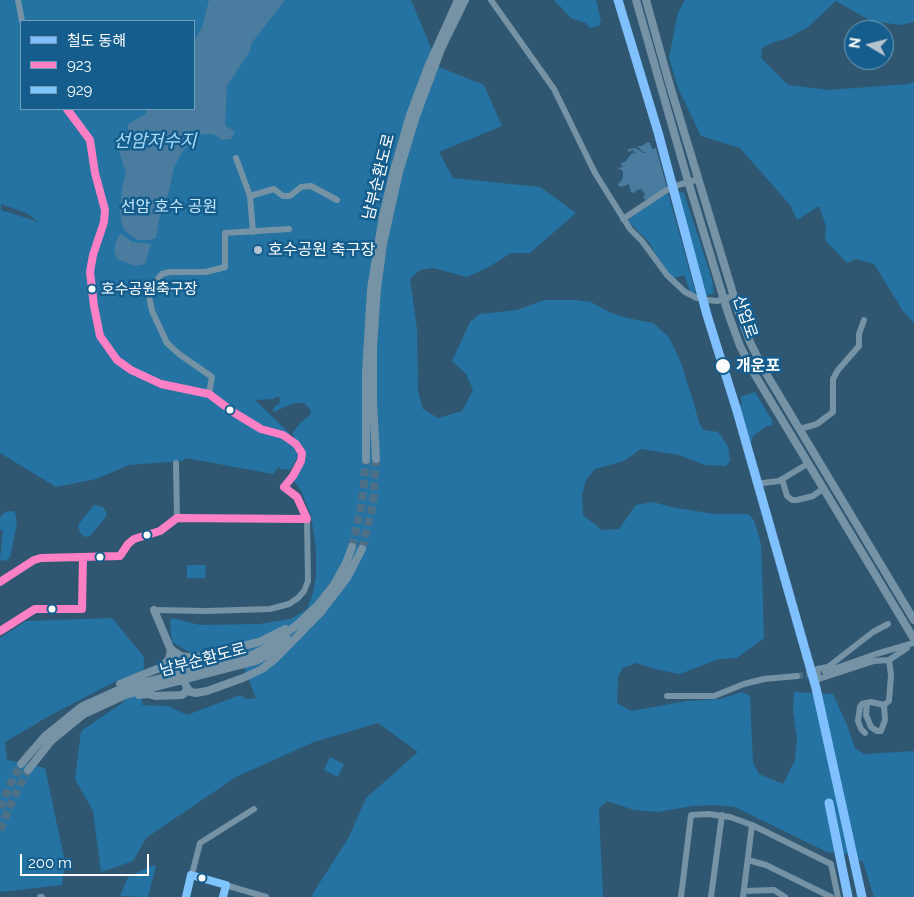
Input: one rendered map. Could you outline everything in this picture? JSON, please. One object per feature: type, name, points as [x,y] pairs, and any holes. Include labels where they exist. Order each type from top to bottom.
[{"type":"main road","name":"남부순환도로","points":[[376,459],[373,347],[377,289],[383,244],[398,178],[416,116],[457,10],[458,0]]},
{"type":"main road","name":"남부순환도로","points":[[366,460],[367,347],[371,288],[388,190],[410,114],[428,67],[457,10],[465,0]]},
{"type":"main road","name":"산업로","points":[[636,0],[724,299],[734,331],[746,359],[914,639]]},
{"type":"main road","name":"산업로","points":[[646,0],[734,296],[756,355],[914,620]]},
{"type":"main road","name":"남부순환도로","points":[[28,770],[42,751],[61,732],[84,714],[110,701],[264,649],[309,615],[334,585],[352,547]]},
{"type":"main road","name":"남부순환도로","points":[[193,674],[244,665],[266,656],[301,630],[322,611],[347,578],[362,549]]},
{"type":"main road","points":[[154,610],[187,688],[193,693],[202,693],[256,673],[275,659],[322,611]]},
{"type":"main road","points":[[171,648],[178,655],[190,658],[240,647],[259,642],[309,615]]},
{"type":"main road","points":[[70,715],[110,689],[162,666],[169,659],[171,648]]},
{"type":"main road","name":"남부순환도로","points":[[21,764],[45,736],[81,707],[108,694],[138,684],[178,678]]},
{"type":"main road","points":[[110,701],[148,694],[155,696],[182,695],[186,692],[187,688]]},
{"type":"street","points":[[18,0],[22,20]]},
{"type":"street","points":[[491,0],[554,89],[595,173],[623,219],[668,275],[685,292],[697,298]]},
{"type":"street","points":[[68,110],[90,140],[95,174],[104,210],[104,222],[93,255],[90,272],[99,333],[117,360],[131,370],[161,384],[209,394],[232,412],[261,429],[283,436],[296,444],[302,454],[297,470],[284,487],[297,497],[307,519],[308,581],[304,591],[298,598],[289,604],[270,609],[154,610]]},
{"type":"street","points":[[236,158],[250,196],[253,232]]},
{"type":"street","points":[[623,219],[657,196],[688,181],[699,179]]},
{"type":"street","points":[[250,196],[274,189],[283,196],[290,196],[301,187],[311,186],[337,200]]},
{"type":"street","points":[[209,394],[212,377],[178,354],[167,343],[152,311],[148,291],[162,274],[170,272],[206,272],[225,267],[225,233],[289,229]]},
{"type":"street","points":[[708,300],[717,301],[734,296]]},
{"type":"street","points":[[800,429],[817,424],[834,412],[833,379],[838,370],[859,346],[859,334],[864,320]]},
{"type":"street","points":[[176,463],[177,518]]},
{"type":"street","points":[[763,483],[782,479],[808,463]]},
{"type":"street","points":[[782,479],[787,496],[792,500],[813,496],[824,488]]},
{"type":"street","points":[[0,582],[38,559],[120,556],[134,539],[160,530],[177,518],[307,519]]},
{"type":"street","points":[[888,624],[873,632],[828,667],[817,669],[819,679],[876,654],[914,643]]},
{"type":"street","points":[[820,673],[874,661],[889,660],[907,648],[906,646]]},
{"type":"street","points":[[839,660],[845,668]]},
{"type":"street","points":[[865,733],[858,721],[860,706],[867,703],[884,705],[889,701],[891,676],[889,660]]},
{"type":"street","points":[[667,696],[714,696],[744,684],[764,679],[797,676]]},
{"type":"street","points":[[867,703],[866,715],[871,727],[877,731],[881,731],[885,720],[884,705]]},
{"type":"street","points":[[186,897],[200,843],[254,809]]},
{"type":"street","points":[[681,897],[691,815],[708,814],[730,816],[831,864],[838,897]]},
{"type":"street","points":[[711,897],[722,815]]},
{"type":"street","points":[[752,825],[743,894],[774,890],[785,897]]},
{"type":"street","points":[[748,860],[766,864],[831,897]]},
{"type":"street","points":[[191,875],[266,897]]},
{"type":"green space","name":"선암 호수 공원","points":[[0,0],[411,0],[439,67],[484,85],[502,126],[439,152],[453,178],[540,187],[576,213],[530,253],[511,253],[487,268],[467,277],[433,268],[420,270],[410,279],[417,329],[418,391],[423,409],[438,418],[462,411],[473,390],[466,374],[452,361],[470,322],[480,314],[517,310],[544,300],[576,300],[591,302],[609,312],[627,318],[653,323],[669,337],[681,363],[699,423],[704,430],[718,432],[728,446],[730,461],[726,466],[705,465],[679,455],[641,449],[624,461],[595,469],[586,480],[582,495],[583,515],[602,530],[619,529],[636,505],[653,502],[714,514],[748,514],[754,520],[761,544],[764,638],[737,658],[719,659],[680,674],[636,663],[623,668],[618,676],[617,703],[631,711],[687,701],[720,699],[742,692],[750,696],[753,763],[759,774],[783,784],[795,760],[797,739],[793,711],[794,692],[833,694],[855,748],[864,754],[914,751],[914,897],[874,897],[863,862],[844,853],[827,852],[735,807],[715,805],[693,806],[658,812],[634,810],[607,801],[601,806],[599,811],[603,897],[314,897],[312,895],[349,837],[366,798],[418,752],[378,723],[314,742],[236,777],[146,838],[133,861],[101,872],[93,811],[75,779],[81,731],[125,701],[122,678],[49,716],[5,742],[7,760],[45,768],[65,862],[62,885],[0,892],[0,638],[26,621],[112,618],[144,657],[142,705],[168,706],[187,715],[240,695],[246,699],[256,698],[244,668],[236,663],[233,644],[194,655],[172,642],[170,622],[172,618],[200,625],[259,624],[291,619],[307,609],[316,577],[316,550],[311,515],[301,491],[294,481],[303,451],[292,434],[300,423],[310,415],[311,410],[304,403],[295,403],[273,412],[274,407],[279,404],[280,399],[278,396],[273,399],[255,400],[289,433],[298,453],[290,470],[278,467],[273,474],[186,458],[182,461],[129,465],[96,479],[56,487],[0,453]],"holes":[[[1,204],[26,213],[39,222],[1,210]]]},
{"type":"green space","points":[[554,0],[596,0],[601,21],[599,26],[589,28],[586,23],[571,18]]},
{"type":"green space","points":[[685,0],[914,0],[914,22],[901,25],[894,24],[894,20],[869,20],[836,1],[808,27],[788,38],[762,48],[761,58],[788,85],[829,90],[914,82],[914,323],[903,311],[874,264],[856,259],[847,263],[825,240],[826,226],[819,206],[797,220],[790,205],[740,148],[701,136],[678,88],[669,58],[678,12]]},
{"type":"green space","points":[[676,191],[684,193],[712,279],[714,293],[706,296]]},
{"type":"green space","points":[[668,193],[696,294],[690,291],[684,275],[671,279],[648,241],[628,221],[641,208]]},
{"type":"green space","points":[[755,392],[772,420],[772,425],[765,427],[753,436],[751,444],[739,406],[742,404],[740,397]]},
{"type":"green space","points":[[94,505],[103,507],[107,514],[90,536],[85,537],[80,533],[78,525]]},
{"type":"green space","points":[[5,512],[15,512],[17,523],[10,557],[6,561],[0,560],[3,530],[0,530],[0,517]]},
{"type":"green space","points":[[187,565],[206,565],[205,578],[187,578]]},
{"type":"green space","points":[[330,757],[344,764],[338,777],[324,770]]},
{"type":"green space","points":[[154,865],[156,866],[148,897],[120,896],[128,877]]},
{"type":"water","name":"선암저수지","points":[[209,0],[285,0],[251,44],[250,51],[227,86],[225,125],[235,132],[231,139],[222,140],[215,135],[208,134],[199,135],[183,151],[174,167],[169,191],[159,220],[156,238],[137,240],[125,231],[122,225],[120,212],[122,188],[126,173],[118,148],[120,136],[128,133],[128,124],[146,114],[147,110],[195,110],[195,40],[202,27]]},
{"type":"water","points":[[647,142],[650,143],[652,149],[656,148],[667,188],[646,200],[643,198],[645,194],[641,189],[634,193],[631,192],[629,184],[619,186],[618,184],[623,177],[623,172],[617,168],[623,167],[620,163],[625,162],[632,153],[636,154],[633,150],[629,152],[627,150],[635,148],[644,153],[647,152],[643,152],[637,146],[642,146]]},
{"type":"water","points":[[120,234],[132,242],[151,244],[145,264],[135,266],[117,259],[114,251]]},
{"type":"tunnel","points":[[362,549],[373,504],[376,459]]},
{"type":"tunnel","points":[[352,547],[362,503],[366,460]]},
{"type":"tunnel","points":[[797,676],[820,673]]},
{"type":"tunnel","points":[[0,808],[21,764]]},
{"type":"tunnel","points":[[0,830],[28,770]]},
{"type":"rail line","name":"동해","points":[[618,0],[658,132],[707,315],[737,411],[816,688],[862,897]]},
{"type":"rail line","name":"동해","points":[[829,803],[848,897]]},
{"type":"transit line","name":"923","points":[[0,582],[34,560],[41,558],[120,556],[134,539],[160,531],[177,518],[307,519],[297,497],[284,487],[293,476],[301,461],[302,453],[296,444],[283,435],[261,429],[233,412],[209,394],[161,384],[131,370],[117,360],[100,336],[90,272],[93,255],[104,222],[105,210],[95,173],[90,140],[68,110]]},
{"type":"transit line","name":"923","points":[[0,631],[35,609],[82,609],[83,557]]},
{"type":"transit line","name":"929","points":[[186,897],[191,875],[226,885],[223,897]]},
{"type":"place","name":"호수공원 축구장","points":[[258,250]]},
{"type":"place","name":"호수공원축구장","points":[[92,289]]},
{"type":"place","name":"개운포","points":[[723,366]]}]
